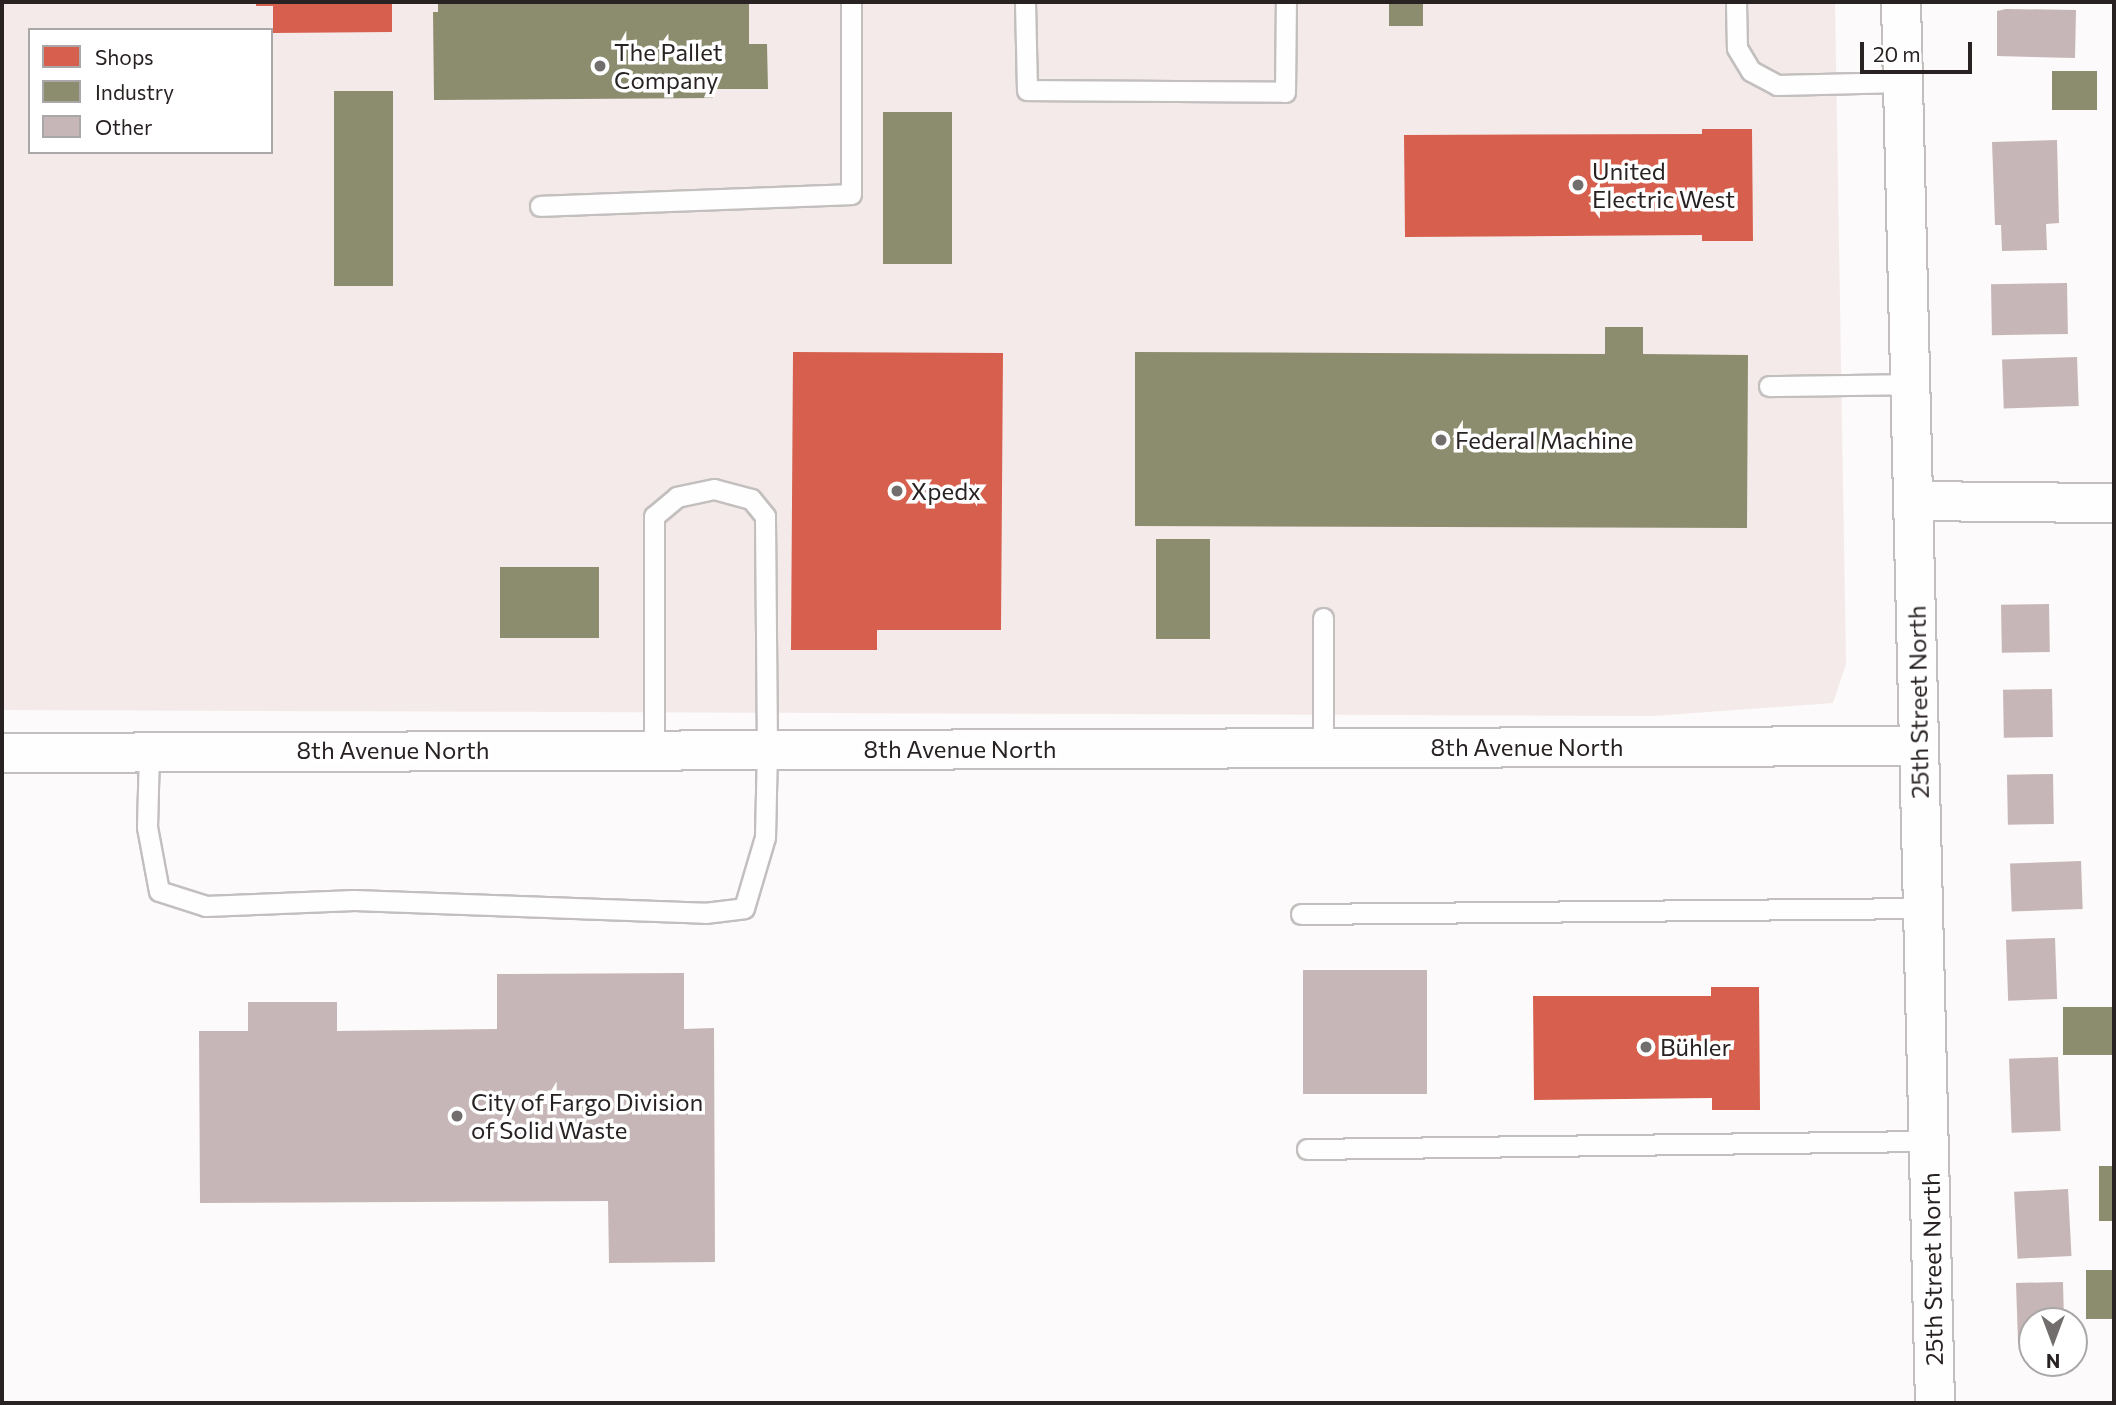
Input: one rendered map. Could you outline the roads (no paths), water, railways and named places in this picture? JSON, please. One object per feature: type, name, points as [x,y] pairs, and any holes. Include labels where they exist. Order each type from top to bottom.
[{"type":"street","name":"25th Street North","points":[[1901,2],[1935,1403]]},
{"type":"street","points":[[1913,501],[2114,503]]},
{"type":"street","name":"8th Avenue North","points":[[2,753],[104,755],[149,751],[1919,746]]},
{"type":"lane","points":[[540,206],[851,194],[851,2]]},
{"type":"lane","points":[[1025,2],[1027,90],[1271,92],[1285,92],[1286,2]]},
{"type":"lane","points":[[1736,2],[1737,48],[1751,71],[1777,85],[1903,82]]},
{"type":"lane","points":[[1769,386],[1910,384]]},
{"type":"lane","points":[[149,751],[148,827],[159,891],[206,906],[354,900],[705,913],[744,908],[765,837],[767,749],[765,516],[751,499],[713,489],[677,497],[654,516],[654,750]]},
{"type":"lane","points":[[1323,618],[1323,748]]},
{"type":"lane","points":[[1301,914],[1923,908]]},
{"type":"lane","points":[[1307,1149],[1929,1141]]},
{"type":"place","name":"The Pallet Company","points":[[600,66]]},
{"type":"place","name":"United Electric West","points":[[1578,185]]},
{"type":"place","name":"Federal Machine","points":[[1441,440]]},
{"type":"place","name":"Xpedx","points":[[897,491]]},
{"type":"place","name":"Bühler","points":[[1646,1047]]},
{"type":"place","name":"City of Fargo Division of Solid Waste","points":[[457,1116]]}]
